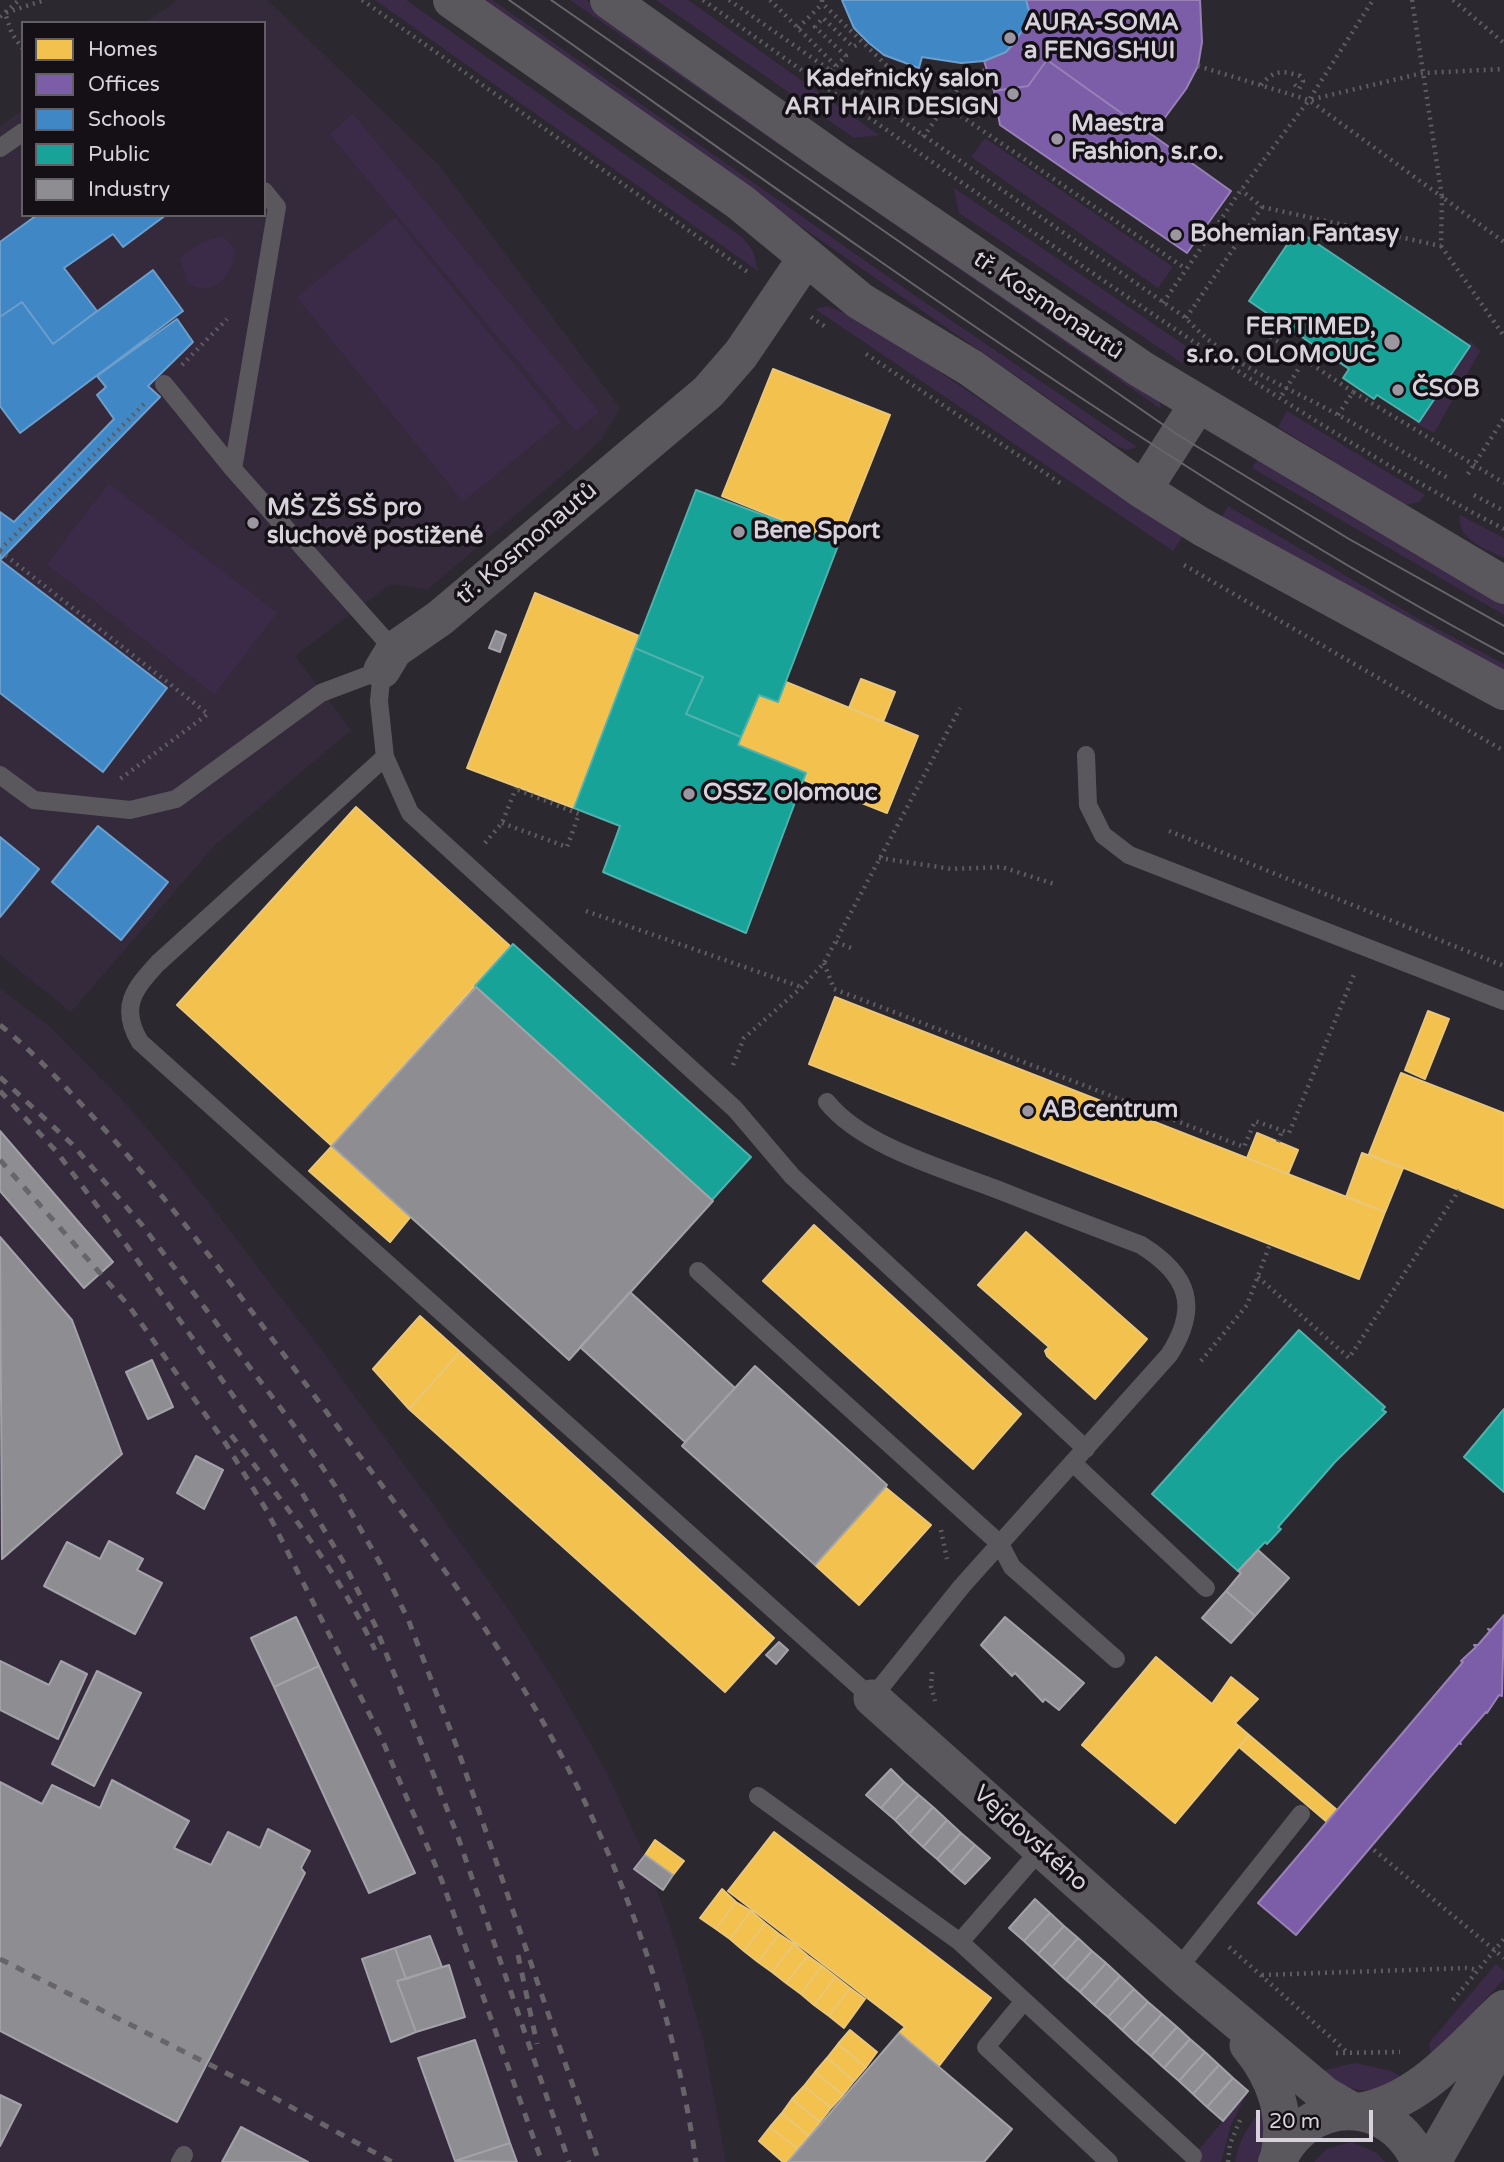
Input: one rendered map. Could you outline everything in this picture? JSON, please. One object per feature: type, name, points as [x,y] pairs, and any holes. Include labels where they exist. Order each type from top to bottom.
[{"type":"street","points":[[452,0],[740,202],[860,301],[971,368],[1143,489],[1202,527],[1504,691]]},
{"type":"street","name":"tř. Kosmonautů","points":[[609,0],[1054,312],[1198,404],[1504,584]]},
{"type":"street","name":"tř. Kosmonautů","points":[[388,660],[708,392],[741,354],[806,258]]},
{"type":"street","points":[[1143,489],[1198,404]]},
{"type":"street","name":"Vejdovského","points":[[872,1698],[1182,1975],[1325,2095],[1356,2112],[1385,2121],[1396,2128],[1414,2149],[1420,2162]]},
{"type":"street","name":"Vejdovského","points":[[1182,1975],[1245,2041],[1273,2084],[1283,2118],[1278,2161]]},
{"type":"street","name":"Vejdovského","points":[[1278,2161],[1288,2141],[1306,2124],[1329,2113],[1384,2107],[1414,2092],[1504,2009]]},
{"type":"street","points":[[1432,2162],[1504,2036]]},
{"type":"lane","points":[[0,148],[21,133]]},
{"type":"lane","points":[[233,469],[277,207],[266,193]]},
{"type":"lane","points":[[164,384],[388,660]]},
{"type":"lane","points":[[388,660],[379,701],[385,757],[410,813],[735,1109],[792,1177],[1086,1449]]},
{"type":"lane","points":[[0,775],[34,800],[130,810],[176,799],[321,693],[388,660]]},
{"type":"lane","points":[[1086,755],[1088,805],[1102,835],[1129,855],[1504,1001]]},
{"type":"lane","points":[[385,757],[158,962],[137,986],[129,1008],[130,1025],[140,1042],[872,1698],[1000,1544],[1152,1376],[1183,1334],[1189,1308],[1181,1282],[1162,1258],[1141,1245],[933,1165],[868,1135],[839,1117],[827,1102]]},
{"type":"lane","points":[[698,1271],[1000,1544],[1012,1567],[1116,1659]]},
{"type":"lane","points":[[1073,1464],[1206,1588]]},
{"type":"lane","points":[[758,1796],[960,1942],[1193,2156]]},
{"type":"lane","points":[[1182,1975],[1301,1814]]},
{"type":"lane","points":[[960,1942],[1041,1849]]},
{"type":"lane","points":[[1024,2001],[986,2048],[1109,2162]]},
{"type":"path","points":[[2,15],[19,0]]},
{"type":"path","points":[[2,15],[45,0]]},
{"type":"path","points":[[362,0],[760,281]]},
{"type":"path","points":[[704,0],[946,173],[1225,365],[1437,493],[1504,529]]},
{"type":"path","points":[[729,0],[923,138],[1186,317],[1207,339],[1286,389],[1338,415],[1448,478]]},
{"type":"path","points":[[769,0],[836,66]]},
{"type":"path","points":[[1163,303],[1241,190],[1309,100],[1373,0]]},
{"type":"path","points":[[1412,0],[1442,197],[1441,246],[1504,335]]},
{"type":"path","points":[[1453,0],[1504,43]]},
{"type":"path","points":[[798,28],[822,2],[860,43],[886,65],[946,103],[1186,269]]},
{"type":"path","points":[[2,15],[21,46]]},
{"type":"path","points":[[831,72],[846,56],[815,27],[823,19],[853,47],[860,43]]},
{"type":"path","points":[[1198,66],[1309,100],[1504,242]]},
{"type":"path","points":[[923,138],[964,80],[987,69]]},
{"type":"path","points":[[1309,100],[1423,72],[1504,69]]},
{"type":"path","points":[[1261,85],[1272,72],[1283,70],[1300,76],[1303,81],[1299,89],[1293,82]]},
{"type":"path","points":[[1241,190],[1262,206],[1441,246]]},
{"type":"path","points":[[1186,317],[1262,206]]},
{"type":"path","points":[[84,805],[208,714],[0,551],[237,309],[261,299]]},
{"type":"path","points":[[1253,324],[1304,360],[1472,466],[1504,483]]},
{"type":"path","points":[[1282,395],[1304,360]]},
{"type":"path","points":[[1338,415],[1353,391]]},
{"type":"path","points":[[1468,474],[1504,418]]},
{"type":"path","points":[[1474,495],[1504,511]]},
{"type":"path","points":[[733,1065],[744,1038],[802,987],[824,963],[960,708]]},
{"type":"path","points":[[467,865],[502,823],[516,788],[579,814],[567,848],[502,823]]},
{"type":"path","points":[[1169,831],[1504,967]]},
{"type":"path","points":[[879,858],[952,869],[1002,867],[1054,884]]},
{"type":"path","points":[[586,911],[802,987]]},
{"type":"path","points":[[835,942],[854,949]]},
{"type":"path","points":[[824,963],[834,989],[1244,1147],[1255,1121],[1289,1133],[1365,947]]},
{"type":"path","points":[[1278,1142],[1282,1131]]},
{"type":"path","points":[[1258,1276],[1349,1358],[1459,1190]]},
{"type":"path","points":[[936,1520],[945,1543],[947,1564]]},
{"type":"path","points":[[933,1667],[931,1686],[938,1710]]},
{"type":"path","points":[[1374,1850],[1504,1958]]},
{"type":"path","points":[[1219,1939],[1346,2051]]},
{"type":"path","points":[[1452,2001],[1504,1939]]},
{"type":"path","points":[[1262,1975],[1466,1968],[1478,1970]]},
{"type":"path","points":[[1330,2054],[1346,2051],[1408,2052]]},
{"type":"shaded area","name":"MŠ ZŠ SŠ pro sluchově postižené","points":[[178,0],[267,0],[438,164],[620,408],[601,440],[579,461],[428,589],[390,584],[295,656],[351,730],[214,846],[71,1012],[0,955],[0,126],[21,111],[21,217],[266,217],[266,21],[147,21]]},
{"type":"shaded area","points":[[375,0],[406,0],[742,237],[753,251],[758,271]]},
{"type":"shaded area","points":[[475,0],[492,0],[1137,447],[1127,450],[1117,446]]},
{"type":"shaded area","points":[[570,0],[586,0],[1159,399],[1161,409]]},
{"type":"shaded area","points":[[656,0],[688,0],[879,135],[854,138]]},
{"type":"shaded area","points":[[353,114],[599,412],[576,431],[330,134]]},
{"type":"shaded area","points":[[985,138],[1173,267],[1158,288],[971,157]]},
{"type":"shaded area","points":[[954,188],[1190,349],[1182,363],[959,213]]},
{"type":"shaded area","points":[[395,218],[561,422],[463,501],[297,297]]},
{"type":"shaded area","points":[[224,237],[235,251],[225,276],[214,287],[206,289],[188,283],[180,260],[199,244]]},
{"type":"shaded area","points":[[827,306],[864,321],[1183,536],[1173,551],[815,309]]},
{"type":"shaded area","points":[[1471,341],[1480,351],[1434,433],[1412,421],[1419,422]]},
{"type":"shaded area","points":[[1287,411],[1425,495],[1419,502],[1406,505],[1278,427]]},
{"type":"shaded area","points":[[1259,457],[1314,495],[1504,603],[1504,615],[1252,468]]},
{"type":"shaded area","points":[[109,484],[277,613],[214,694],[47,564]]},
{"type":"shaded area","points":[[1228,506],[1417,618],[1504,664],[1504,676],[1218,524]]},
{"type":"shaded area","points":[[1460,515],[1504,538],[1504,558],[1468,537],[1460,524]]},
{"type":"shaded area","points":[[0,988],[50,1027],[125,1103],[187,1175],[322,1351],[512,1614],[557,1685],[607,1773],[645,1857],[675,1941],[704,2044],[726,2162],[0,2162]]},
{"type":"shaded area","points":[[1496,1964],[1504,1971],[1504,1979],[1432,2057],[1429,2043]]},
{"type":"shaded area","points":[[1355,2063],[1392,2071],[1406,2080],[1380,2088],[1361,2090],[1317,2072]]},
{"type":"shaded area","points":[[1248,2091],[1231,2125],[1221,2162],[1197,2162],[1197,2152]]},
{"type":"shaded area","points":[[1266,2106],[1269,2121],[1259,2162],[1235,2162],[1246,2131]]},
{"type":"shaded area","points":[[1352,2142],[1377,2153],[1385,2162],[1314,2162],[1326,2149]]},
{"type":"building: Homes","points":[[773,369],[890,415],[839,543],[722,496]]},
{"type":"building: Homes","points":[[535,593],[639,636],[574,808],[467,768]]},
{"type":"building: Homes","points":[[861,679],[895,692],[883,722],[849,708]]},
{"type":"building: Homes","points":[[786,682],[918,736],[887,813],[804,780],[806,773],[738,745],[759,695],[778,702]]},
{"type":"building: Homes","points":[[356,807],[510,946],[332,1146],[177,1005]]},
{"type":"building: Homes","name":"AB centrum","points":[[835,997],[1385,1212],[1359,1279],[809,1064]]},
{"type":"building: Homes","points":[[1428,1011],[1449,1019],[1425,1079],[1405,1070]]},
{"type":"building: Homes","points":[[1401,1073],[1504,1113],[1504,1208],[1369,1154]]},
{"type":"building: Homes","points":[[1257,1133],[1298,1150],[1288,1174],[1247,1158]]},
{"type":"building: Homes","points":[[332,1146],[411,1216],[390,1242],[309,1171]]},
{"type":"building: Homes","points":[[1362,1153],[1403,1168],[1385,1212],[1346,1197]]},
{"type":"building: Homes","points":[[814,1225],[1021,1414],[973,1469],[763,1281]]},
{"type":"building: Homes","points":[[1026,1232],[1147,1339],[1095,1399],[1047,1356],[1045,1351],[1049,1347],[978,1285]]},
{"type":"building: Homes","points":[[420,1316],[460,1352],[409,1409],[373,1369]]},
{"type":"building: Homes","points":[[460,1352],[774,1638],[725,1692],[409,1409]]},
{"type":"building: Homes","points":[[885,1487],[931,1525],[859,1605],[815,1565]]},
{"type":"building: Homes","points":[[1156,1657],[1212,1704],[1231,1677],[1258,1699],[1235,1723],[1249,1735],[1175,1823],[1082,1745]]},
{"type":"building: Homes","points":[[1249,1735],[1337,1810],[1327,1822],[1239,1747]]},
{"type":"building: Homes","points":[[774,1832],[991,1998],[939,2066],[899,2033],[905,2027],[728,1891]]},
{"type":"building: Homes","points":[[655,1840],[684,1861],[673,1875],[645,1855]]},
{"type":"building: Homes","points":[[722,1889],[736,1902],[716,1929],[700,1918]]},
{"type":"building: Homes","points":[[736,1902],[751,1911],[730,1939],[716,1929]]},
{"type":"building: Homes","points":[[751,1911],[765,1923],[744,1951],[730,1939]]},
{"type":"building: Homes","points":[[765,1923],[779,1934],[758,1962],[744,1951]]},
{"type":"building: Homes","points":[[779,1934],[794,1944],[772,1972],[758,1962]]},
{"type":"building: Homes","points":[[794,1944],[808,1956],[786,1983],[772,1972]]},
{"type":"building: Homes","points":[[808,1956],[822,1966],[801,1994],[786,1983]]},
{"type":"building: Homes","points":[[822,1966],[836,1977],[814,2005],[801,1994]]},
{"type":"building: Homes","points":[[836,1977],[850,1988],[829,2016],[814,2005]]},
{"type":"building: Homes","points":[[850,1988],[865,1999],[844,2028],[829,2016]]},
{"type":"building: Homes","points":[[850,2030],[877,2052],[866,2067],[838,2044]]},
{"type":"building: Homes","points":[[838,2044],[866,2067],[854,2081],[827,2058]]},
{"type":"building: Homes","points":[[827,2058],[854,2081],[843,2095],[815,2072]]},
{"type":"building: Homes","points":[[815,2072],[843,2095],[831,2108],[804,2086]]},
{"type":"building: Homes","points":[[804,2086],[831,2108],[820,2122],[792,2099]]},
{"type":"building: Homes","points":[[792,2099],[820,2122],[809,2136],[782,2113]]},
{"type":"building: Homes","points":[[782,2113],[809,2136],[798,2149],[770,2127]]},
{"type":"building: Homes","points":[[770,2127],[798,2149],[788,2162],[783,2162],[759,2141]]},
{"type":"building: Offices","points":[[1026,0],[1200,0],[1202,42],[1198,66],[1186,89],[1152,135],[1047,60],[1028,86],[994,91],[984,61],[1006,52],[1016,42],[1029,11]]},
{"type":"building: Offices","points":[[1047,60],[1231,191],[1187,253],[1000,125],[994,91],[1028,86]]},
{"type":"building: Offices","points":[[1504,1615],[1502,1696],[1499,1695],[1461,1744],[1459,1743],[1296,1935],[1258,1903],[1463,1662],[1461,1661],[1476,1647],[1474,1645],[1478,1645],[1490,1631],[1488,1629],[1491,1630]]},
{"type":"building: Schools","points":[[842,0],[1026,0],[1029,11],[1023,30],[1006,52],[984,61],[961,63],[922,57],[919,68],[884,55],[869,43],[854,28]]},
{"type":"building: Schools","points":[[34,217],[163,217],[123,247],[113,234],[64,268],[97,311],[53,344],[22,302],[0,317],[0,242]]},
{"type":"building: Schools","points":[[153,270],[183,311],[20,433],[0,406],[0,317],[22,302],[53,344]]},
{"type":"building: Schools","points":[[177,319],[193,342],[148,386],[160,397],[0,560],[0,512],[14,522],[114,419],[97,395],[106,387],[97,376]]},
{"type":"building: Schools","points":[[0,560],[167,688],[103,772],[0,693]]},
{"type":"building: Schools","points":[[98,826],[168,882],[121,940],[52,882]]},
{"type":"building: Schools","points":[[0,837],[39,869],[0,917]]},
{"type":"building: Public","points":[[1297,230],[1470,346],[1419,422],[1377,395],[1374,399],[1343,378],[1349,369],[1249,301]]},
{"type":"building: Public","points":[[696,490],[839,543],[778,702],[759,695],[741,737],[686,714],[703,677],[635,648]]},
{"type":"building: Public","name":"OSSZ Olomouc","points":[[635,648],[703,677],[686,714],[741,737],[738,745],[806,773],[746,933],[603,872],[620,826],[574,808]]},
{"type":"building: Public","points":[[513,944],[751,1157],[712,1200],[475,986]]},
{"type":"building: Public","points":[[1299,1330],[1385,1407],[1382,1410],[1386,1412],[1335,1462],[1278,1527],[1281,1529],[1238,1571],[1152,1494]]},
{"type":"building: Public","points":[[1504,1409],[1504,1492],[1464,1457]]},
{"type":"building: Industry","points":[[496,631],[506,635],[500,652],[489,648]]},
{"type":"building: Industry","points":[[476,987],[713,1201],[569,1360],[332,1146]]},
{"type":"building: Industry","points":[[0,1131],[113,1262],[84,1288],[0,1191]]},
{"type":"building: Industry","points":[[0,1237],[72,1320],[122,1454],[2,1559]]},
{"type":"building: Industry","points":[[630,1292],[735,1388],[685,1442],[580,1347]]},
{"type":"building: Industry","points":[[152,1360],[173,1407],[148,1419],[126,1372]]},
{"type":"building: Industry","points":[[755,1366],[887,1485],[815,1565],[682,1446]]},
{"type":"building: Industry","points":[[196,1456],[223,1470],[204,1509],[177,1493]]},
{"type":"building: Industry","points":[[109,1541],[143,1559],[137,1570],[162,1583],[135,1634],[44,1586],[67,1542],[100,1559]]},
{"type":"building: Industry","points":[[1258,1550],[1289,1578],[1255,1616],[1226,1591],[1241,1573],[1238,1571]]},
{"type":"building: Industry","points":[[1226,1591],[1255,1616],[1231,1643],[1202,1618]]},
{"type":"building: Industry","points":[[296,1617],[319,1666],[274,1687],[251,1638]]},
{"type":"building: Industry","points":[[1005,1617],[1084,1683],[1059,1710],[1045,1699],[1043,1702],[1015,1673],[1012,1676],[981,1645]]},
{"type":"building: Industry","points":[[779,1642],[788,1650],[776,1664],[766,1655]]},
{"type":"building: Industry","points":[[0,1661],[49,1685],[61,1661],[87,1674],[58,1739],[0,1710]]},
{"type":"building: Industry","points":[[319,1666],[415,1873],[369,1893],[274,1687]]},
{"type":"building: Industry","points":[[97,1671],[141,1693],[94,1786],[52,1764]]},
{"type":"building: Industry","points":[[891,1769],[904,1782],[881,1808],[866,1795]]},
{"type":"building: Industry","points":[[112,1780],[189,1821],[174,1848],[211,1865],[228,1832],[260,1848],[268,1829],[310,1851],[301,1868],[305,1873],[177,2122],[0,2031],[0,1782],[42,1804],[52,1785],[100,1808]]},
{"type":"building: Industry","points":[[904,1782],[919,1795],[895,1820],[881,1808]]},
{"type":"building: Industry","points":[[919,1795],[933,1807],[909,1834],[895,1820]]},
{"type":"building: Industry","points":[[933,1807],[947,1820],[923,1847],[909,1834]]},
{"type":"building: Industry","points":[[947,1820],[961,1833],[937,1859],[923,1847]]},
{"type":"building: Industry","points":[[961,1833],[975,1845],[951,1872],[937,1859]]},
{"type":"building: Industry","points":[[975,1845],[990,1858],[965,1884],[951,1872]]},
{"type":"building: Industry","points":[[645,1855],[673,1875],[663,1890],[634,1869]]},
{"type":"building: Industry","points":[[1035,1899],[1050,1913],[1024,1941],[1009,1928]]},
{"type":"building: Industry","points":[[1050,1913],[1064,1926],[1038,1954],[1024,1941]]},
{"type":"building: Industry","points":[[1064,1926],[1078,1938],[1052,1967],[1038,1954]]},
{"type":"building: Industry","points":[[430,1936],[442,1967],[406,1979],[395,1948]]},
{"type":"building: Industry","points":[[1078,1938],[1092,1951],[1066,1980],[1052,1967]]},
{"type":"building: Industry","points":[[395,1948],[406,1979],[397,1981],[416,2032],[391,2042],[362,1959]]},
{"type":"building: Industry","points":[[1092,1951],[1106,1963],[1080,1992],[1066,1980]]},
{"type":"building: Industry","points":[[1106,1963],[1120,1976],[1094,2005],[1080,1992]]},
{"type":"building: Industry","points":[[449,1965],[465,2017],[416,2032],[397,1981]]},
{"type":"building: Industry","points":[[1120,1976],[1134,1989],[1108,2017],[1094,2005]]},
{"type":"building: Industry","points":[[1134,1989],[1148,2002],[1122,2030],[1108,2017]]},
{"type":"building: Industry","points":[[1148,2002],[1162,2014],[1136,2043],[1122,2030]]},
{"type":"building: Industry","points":[[1162,2014],[1177,2027],[1151,2056],[1136,2043]]},
{"type":"building: Industry","points":[[1177,2027],[1190,2039],[1164,2068],[1151,2056]]},
{"type":"building: Industry","points":[[899,2033],[1012,2129],[984,2162],[788,2162]]},
{"type":"building: Industry","points":[[1190,2039],[1205,2052],[1179,2081],[1164,2068]]},
{"type":"building: Industry","points":[[475,2040],[510,2143],[455,2161],[418,2058]]},
{"type":"building: Industry","points":[[1205,2052],[1219,2065],[1193,2094],[1179,2081]]},
{"type":"building: Industry","points":[[1219,2065],[1233,2078],[1207,2107],[1193,2094]]},
{"type":"building: Industry","points":[[1233,2078],[1248,2091],[1223,2121],[1207,2107]]},
{"type":"building: Industry","points":[[0,2095],[21,2105],[0,2146]]},
{"type":"building: Industry","points":[[241,2127],[308,2162],[222,2162]]},
{"type":"building: Industry","points":[[510,2143],[517,2162],[455,2161]]},
{"type":"tram line","points":[[509,0],[874,257],[1121,424],[1374,581],[1504,654]]},
{"type":"tram line","points":[[551,0],[1178,435],[1349,539],[1504,626]]},
{"type":"railway","points":[[0,1025],[33,1054],[112,1137],[193,1235],[446,1572],[529,1698],[587,1807],[635,1922],[672,2041],[696,2162]]},
{"type":"railway","points":[[0,1077],[72,1144],[142,1225],[292,1423],[340,1493],[380,1563],[408,1619],[458,1750],[599,2162]]},
{"type":"railway","points":[[0,1091],[56,1151],[133,1254],[302,1493],[344,1563],[375,1625],[458,1837],[569,2162]]},
{"type":"railway","points":[[0,1160],[129,1306],[226,1444],[267,1511],[381,1737],[442,1881],[542,2162]]},
{"type":"railway","points":[[231,1435],[327,1565],[375,1650]]},
{"type":"railway","points":[[518,1955],[537,2044]]},
{"type":"railway","points":[[0,1959],[258,2089],[392,2162]]},
{"type":"place","name":"AURA-SOMA a FENG SHUI","points":[[1010,38]]},
{"type":"place","name":"Kadeřnický salon ART HAIR DESIGN","points":[[1013,94]]},
{"type":"place","name":"Maestra Fashion, s.r.o.","points":[[1057,139]]},
{"type":"place","name":"Bohemian Fantasy","points":[[1176,235]]},
{"type":"place","name":"FERTIMED, s.r.o. OLOMOUC","points":[[1392,342]]},
{"type":"place","name":"ČSOB","points":[[1398,390]]},
{"type":"place","name":"MŠ ZŠ SŠ pro sluchově postižené","points":[[253,523]]},
{"type":"place","name":"Bene Sport","points":[[739,532]]},
{"type":"place","name":"OSSZ Olomouc","points":[[689,794]]},
{"type":"place","name":"AB centrum","points":[[1028,1111]]}]
